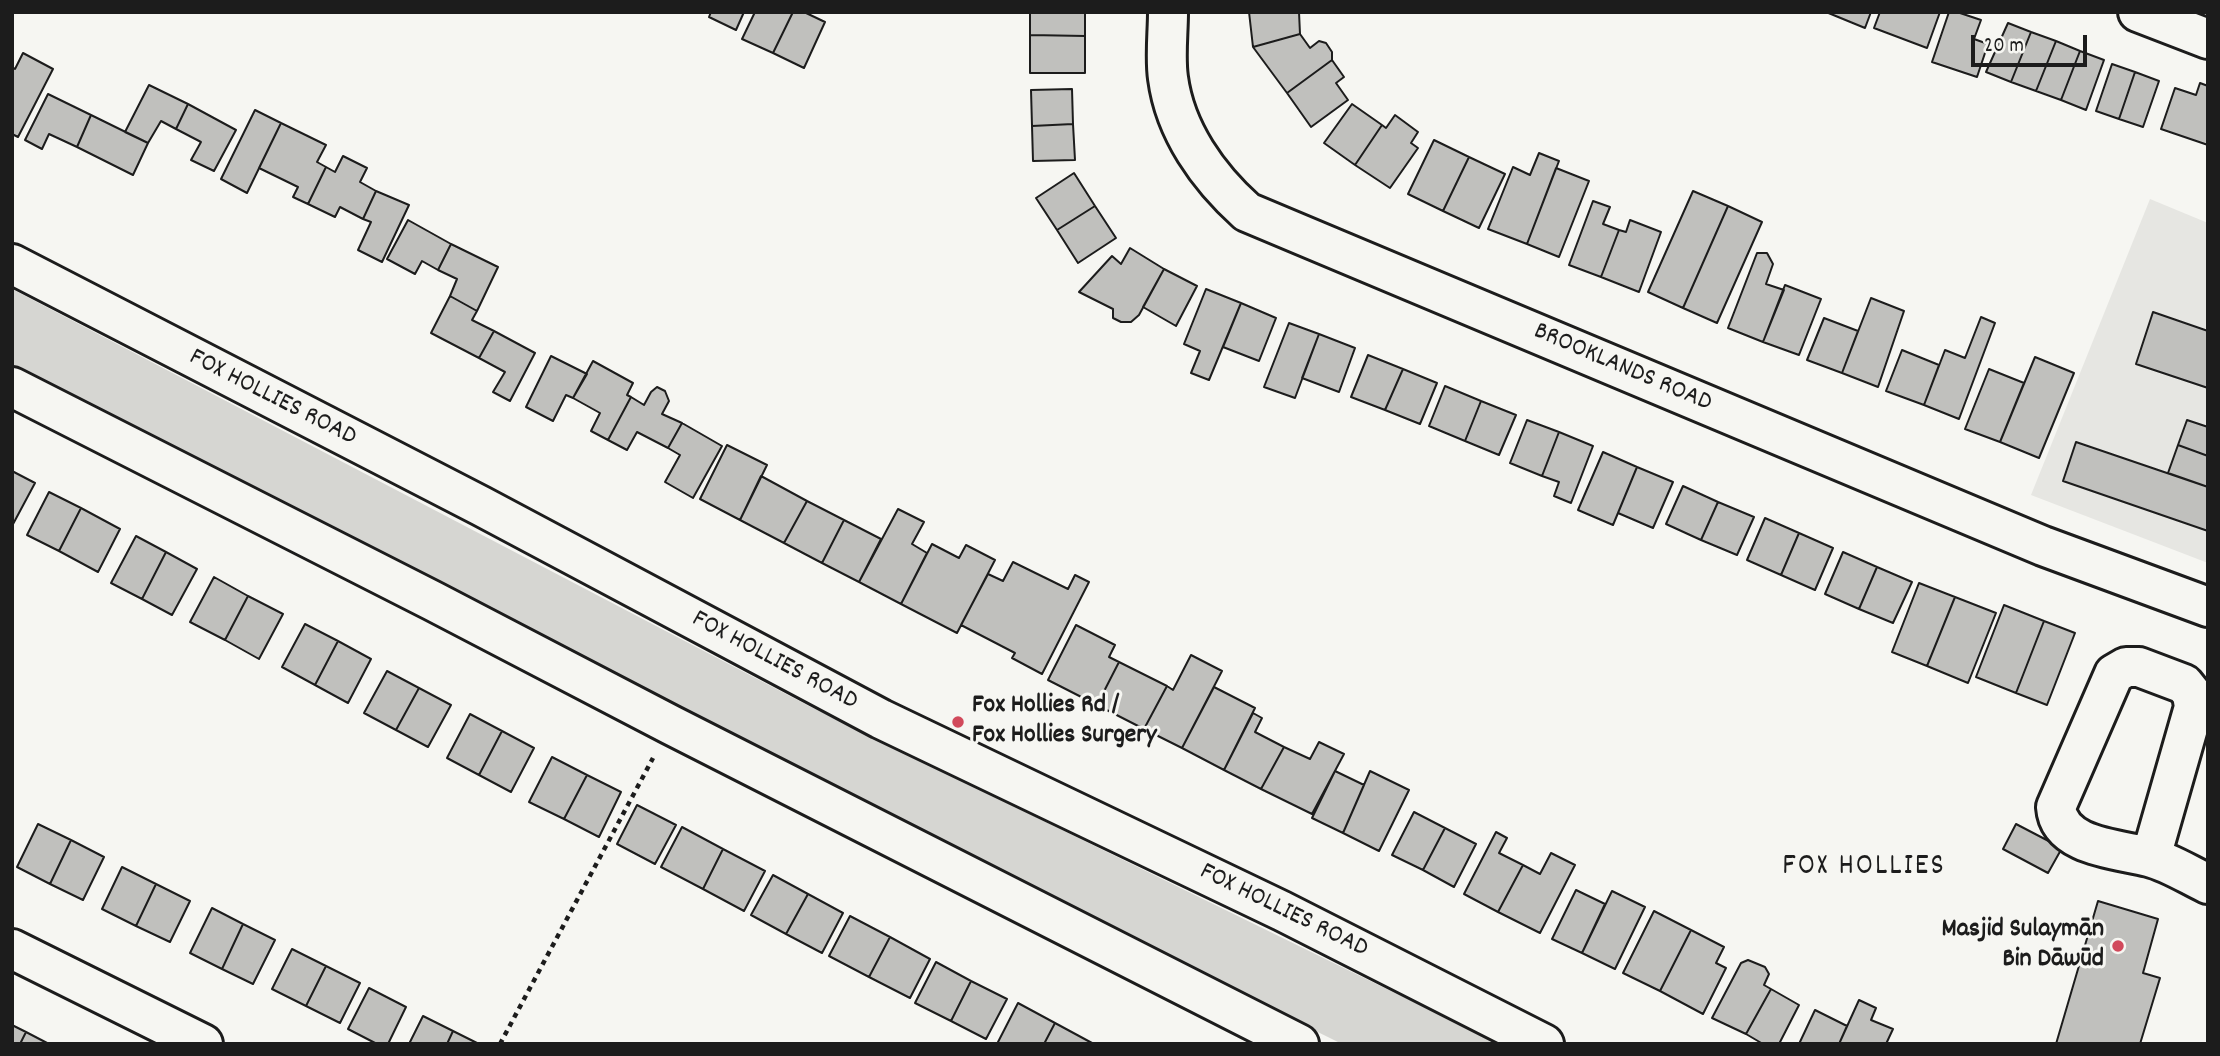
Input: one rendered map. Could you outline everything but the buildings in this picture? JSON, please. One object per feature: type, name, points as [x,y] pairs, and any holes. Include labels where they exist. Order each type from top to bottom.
[{"type":"main road","name":"BROOKLANDS ROAD","points":[[1168,12],[1167,78],[1180,124],[1200,161],[1247,212],[2030,540],[2208,607]]},
{"type":"main road","points":[[2138,12],[2208,38]]},
{"type":"main road","name":"FOX HOLLIES ROAD","points":[[12,264],[481,506],[881,719],[1282,911],[1544,1044]]},
{"type":"main road","points":[[12,387],[1299,1044]]},
{"type":"main road","points":[[2151,857],[2194,707],[2192,694],[2184,684],[2139,667],[2126,667],[2114,674],[2056,807],[2057,816],[2064,830],[2106,850],[2151,857],[2208,884]]},
{"type":"main road","points":[[12,949],[203,1044]]},
{"type":"path","points":[[500,1044],[671,725]]},
{"type":"shaded area","points":[[2150,199],[2208,223],[2208,563],[2031,495]]},
{"type":"shaded area","points":[[12,289],[809,706],[1499,1044],[1342,1044],[782,767],[12,364]]},
{"type":"place","name":"Fox Hollies Rd / Fox Hollies Surgery","points":[[958,722]]},
{"type":"place","name":"Masjid Sulaymān Bin Dāwūd","points":[[2118,946]]},
{"type":"district","name":"FOX HOLLIES","points":[[1864,869]]}]
